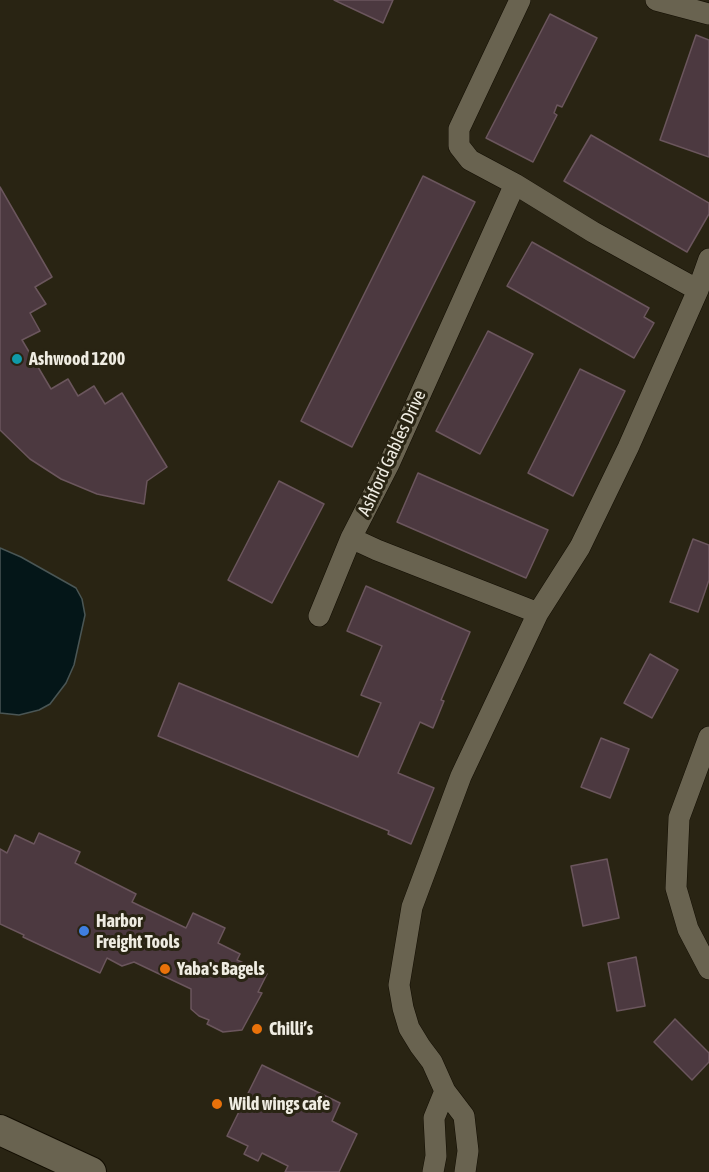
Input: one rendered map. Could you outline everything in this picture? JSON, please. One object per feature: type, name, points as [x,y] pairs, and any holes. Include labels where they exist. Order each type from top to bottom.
[{"type":"main road","points":[[0,1130],[91,1172]]},
{"type":"street","points":[[520,0],[459,129],[459,146],[470,160],[698,290]]},
{"type":"street","points":[[656,0],[709,14]]},
{"type":"street","name":"Ashford Gables Drive","points":[[515,184],[389,464],[351,538],[376,550],[538,613]]},
{"type":"street","points":[[465,1172],[468,1151],[464,1116],[445,1091],[432,1062],[409,1028],[403,1008],[399,984],[412,907],[461,776],[538,613],[580,547],[628,448],[709,260]]},
{"type":"street","points":[[319,616],[351,538]]},
{"type":"street","points":[[709,737],[679,818],[676,888],[688,929],[709,969]]},
{"type":"street","points":[[433,1172],[436,1156],[434,1118],[445,1091]]},
{"type":"shaded area","points":[[0,548],[21,557],[76,588],[82,599],[85,615],[74,665],[66,683],[50,704],[39,710],[19,715],[0,713]]},
{"type":"building","points":[[334,0],[393,0],[383,23]]},
{"type":"building","points":[[550,14],[597,38],[562,107],[557,105],[554,113],[557,115],[533,162],[486,138]]},
{"type":"building","points":[[696,35],[709,40],[709,157],[660,140]]},
{"type":"building","points":[[591,135],[709,203],[709,214],[687,252],[564,181]]},
{"type":"building","points":[[423,176],[475,202],[352,447],[301,421]]},
{"type":"building","name":"Ashwood 1200","points":[[0,187],[52,277],[35,287],[46,304],[30,313],[40,331],[22,340],[51,389],[68,379],[78,396],[94,386],[105,404],[122,393],[167,467],[147,481],[144,504],[97,494],[61,479],[30,459],[0,430]]},
{"type":"building","points":[[532,242],[649,308],[644,317],[654,323],[634,358],[507,286]]},
{"type":"building","points":[[488,331],[533,354],[480,454],[436,431]]},
{"type":"building","points":[[580,369],[625,391],[573,496],[528,473]]},
{"type":"building","points":[[418,473],[548,530],[526,578],[397,522]]},
{"type":"building","points":[[279,481],[324,504],[272,603],[228,580]]},
{"type":"building","points":[[693,539],[709,545],[709,580],[698,612],[670,602]]},
{"type":"building","points":[[366,586],[470,632],[441,700],[444,701],[433,728],[420,722],[398,773],[434,788],[411,844],[388,834],[389,831],[158,736],[179,683],[358,757],[381,703],[361,695],[382,646],[347,631]]},
{"type":"building","points":[[650,654],[678,670],[652,718],[624,703]]},
{"type":"building","points":[[601,738],[629,749],[610,798],[581,787]]},
{"type":"building","points":[[39,833],[80,852],[75,863],[136,894],[132,902],[186,928],[193,913],[225,928],[218,943],[240,954],[237,960],[267,974],[258,992],[262,993],[242,1030],[223,1032],[207,1024],[209,1020],[199,1016],[191,1009],[191,989],[134,962],[122,966],[107,958],[100,973],[0,924],[0,849],[7,853],[15,835],[34,844]]},
{"type":"building","points":[[607,859],[619,918],[583,926],[571,866]]},
{"type":"building","points":[[636,957],[645,1006],[617,1011],[608,963]]},
{"type":"building","points":[[675,1019],[709,1053],[709,1062],[692,1080],[654,1042]]},
{"type":"building","points":[[262,1065],[340,1103],[332,1121],[357,1134],[339,1172],[285,1172],[288,1166],[262,1153],[258,1161],[244,1154],[248,1146],[227,1136]]},
{"type":"place","name":"Ashwood 1200","points":[[17,359]]},
{"type":"place","name":"Harbor Freight Tools","points":[[84,931]]},
{"type":"place","name":"Yaba's Bagels","points":[[165,969]]},
{"type":"place","name":"Chilli’s","points":[[257,1029]]},
{"type":"place","name":"Wild wings cafe","points":[[217,1104]]}]
